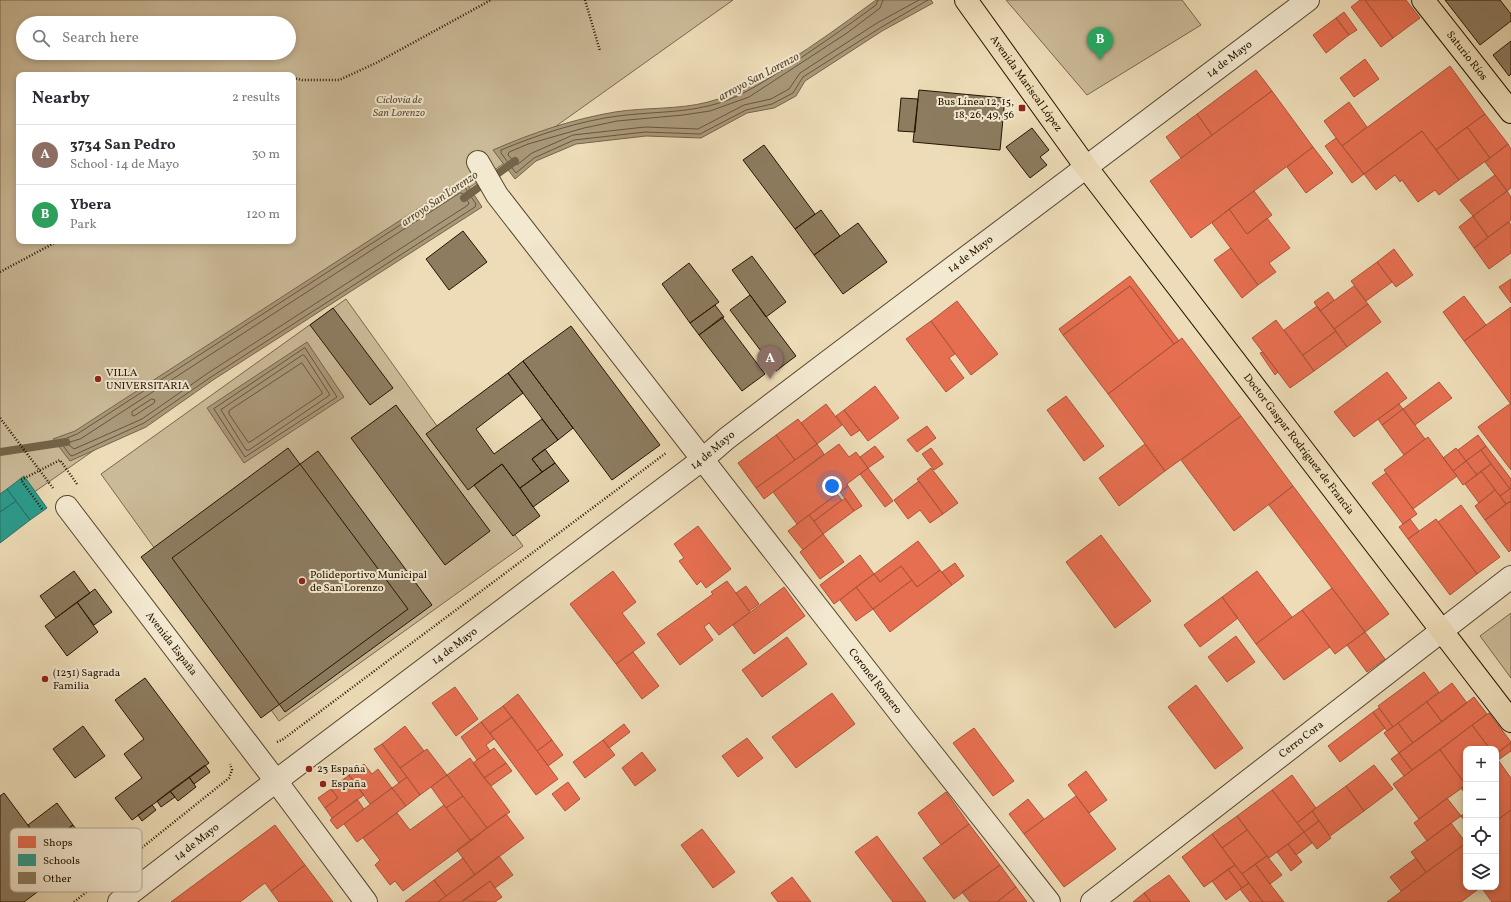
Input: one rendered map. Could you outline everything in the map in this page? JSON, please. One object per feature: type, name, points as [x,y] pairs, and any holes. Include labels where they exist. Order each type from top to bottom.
[{"type":"highway","name":"Avenida Mariscal López","points":[[966,0],[1086,167]]},
{"type":"highway","name":"Saturio Ríos","points":[[1423,0],[1511,112]]},
{"type":"highway","name":"Doctor Gaspar Rodríguez de Francia","points":[[1086,167],[1511,721]]},
{"type":"street","name":"14 de Mayo","points":[[142,884],[276,781],[703,459],[726,439],[1308,0]]},
{"type":"street","name":"Coronel Romero","points":[[478,162],[497,195],[906,721],[1049,902]]},
{"type":"street","name":"Avenida España","points":[[67,507],[276,781]]},
{"type":"street","name":"Cerro Cora","points":[[1092,902],[1511,577]]},
{"type":"street","points":[[276,781],[366,902]]},
{"type":"street","name":"14 de Mayo","points":[[119,902],[132,892]]},
{"type":"path","points":[[296,79],[339,80],[376,63],[491,0]]},
{"type":"path","points":[[585,0],[600,51]]},
{"type":"path","points":[[0,272],[52,244]]},
{"type":"path","points":[[0,418],[67,507]]},
{"type":"path","points":[[270,742],[282,740],[667,452]]},
{"type":"path","points":[[45,512],[21,480],[60,460],[82,489]]},
{"type":"path","points":[[142,848],[229,778],[232,770],[230,763]]},
{"type":"path","points":[[74,902],[86,892]]},
{"type":"green space","name":"Ciclovia de San Lorenzo","points":[[0,0],[733,0],[486,176],[0,516]]},
{"type":"green space","points":[[1006,0],[1182,0],[1201,25],[1087,95]]},
{"type":"green space","points":[[346,299],[523,546],[279,721],[101,474]]},
{"type":"green space","points":[[1511,613],[1511,678],[1480,636]]},
{"type":"water","points":[[876,0],[931,0],[933,3],[882,31],[805,81],[796,96],[774,108],[747,113],[701,138],[646,136],[576,144],[536,161],[515,179],[493,150],[538,132],[584,118],[627,110],[697,105],[718,99],[757,81],[831,33]]},
{"type":"water","points":[[464,179],[482,207],[213,380],[146,427],[70,461],[53,439],[75,431]]},
{"type":"water","points":[[307,342],[344,397],[244,463],[207,408]]},
{"type":"building: Shops","points":[[1360,0],[1365,0],[1393,38],[1381,47],[1351,7]]},
{"type":"building: Shops","points":[[1365,0],[1406,0],[1420,18],[1393,38]]},
{"type":"building: Shops","points":[[1344,12],[1357,30],[1349,35],[1336,18]]},
{"type":"building: Shops","points":[[1336,18],[1349,35],[1326,53],[1313,35]]},
{"type":"building: Shops","points":[[1365,59],[1379,79],[1354,97],[1340,78]]},
{"type":"building: Shops","points":[[1450,66],[1485,114],[1436,150],[1422,131],[1364,174],[1342,146]]},
{"type":"building: Shops","points":[[1256,70],[1272,91],[1212,135],[1197,114]]},
{"type":"building: Shops","points":[[1272,91],[1313,147],[1191,238],[1150,181]]},
{"type":"building: Shops","points":[[1349,102],[1367,127],[1342,146],[1324,121]]},
{"type":"building: Shops","points":[[1197,114],[1212,135],[1181,158],[1166,137]]},
{"type":"building: Shops","points":[[1485,114],[1508,144],[1490,158],[1467,127]]},
{"type":"building: Shops","points":[[1467,127],[1490,158],[1459,180],[1436,150]]},
{"type":"building: Shops","points":[[1422,131],[1459,180],[1439,195],[1435,190],[1418,202],[1402,180],[1400,182],[1395,175],[1376,190],[1364,174]]},
{"type":"building: Shops","points":[[1336,138],[1364,174],[1352,183],[1325,146]]},
{"type":"building: Shops","points":[[1508,144],[1511,149],[1511,188],[1507,191],[1485,162]]},
{"type":"building: Shops","points":[[1313,147],[1333,173],[1306,193],[1287,167]]},
{"type":"building: Shops","points":[[1495,175],[1507,191],[1473,216],[1460,200]]},
{"type":"building: Shops","points":[[1254,191],[1272,215],[1247,234],[1229,209]]},
{"type":"building: Shops","points":[[1507,191],[1511,197],[1511,220],[1488,237],[1473,216]]},
{"type":"building: Shops","points":[[1229,209],[1247,234],[1267,218],[1290,248],[1269,263],[1276,272],[1258,285],[1212,223]]},
{"type":"building: Shops","points":[[1473,216],[1488,237],[1474,248],[1459,227]]},
{"type":"building: Shops","points":[[1509,222],[1511,225],[1511,253],[1489,269],[1474,248]]},
{"type":"building: Shops","points":[[1231,248],[1258,285],[1242,298],[1214,260]]},
{"type":"building: Shops","points":[[1394,249],[1413,275],[1396,287],[1377,262]]},
{"type":"building: Shops","points":[[1377,262],[1392,282],[1366,301],[1351,281]]},
{"type":"building: Shops","points":[[1130,276],[1179,341],[1174,344],[1130,286],[1063,335],[1059,329]]},
{"type":"building: Shops","points":[[1511,279],[1511,303],[1499,287]]},
{"type":"building: Shops","points":[[1130,286],[1174,344],[1108,394],[1063,335]]},
{"type":"building: Shops","points":[[1354,286],[1368,304],[1334,329],[1320,311]]},
{"type":"building: Shops","points":[[1328,292],[1334,300],[1320,311],[1314,302]]},
{"type":"building: Shops","points":[[1464,296],[1486,325],[1464,341],[1443,312]]},
{"type":"building: Shops","points":[[957,301],[998,354],[971,375],[931,321]]},
{"type":"building: Shops","points":[[1368,304],[1381,322],[1347,347],[1334,329]]},
{"type":"building: Shops","points":[[1317,306],[1336,331],[1303,355],[1284,330]]},
{"type":"building: Shops","points":[[1511,307],[1511,402],[1510,403],[1464,341]]},
{"type":"building: Shops","points":[[1276,320],[1314,371],[1290,388],[1252,338]]},
{"type":"building: Shops","points":[[931,321],[955,354],[949,358],[964,378],[946,392],[906,339]]},
{"type":"building: Shops","points":[[1336,331],[1347,347],[1314,371],[1303,355]]},
{"type":"building: Shops","points":[[1182,338],[1241,416],[1165,471],[1108,394]]},
{"type":"building: Shops","points":[[1263,352],[1278,372],[1275,375],[1260,353]]},
{"type":"building: Shops","points":[[1387,372],[1407,398],[1354,437],[1334,412]]},
{"type":"building: Shops","points":[[1439,382],[1452,398],[1415,425],[1403,409]]},
{"type":"building: Shops","points":[[875,386],[899,418],[868,441],[844,410]]},
{"type":"building: Shops","points":[[1066,396],[1104,446],[1084,461],[1047,410]]},
{"type":"building: Shops","points":[[1511,403],[1511,470],[1478,427]]},
{"type":"building: Shops","points":[[826,404],[842,425],[817,444],[801,423]]},
{"type":"building: Shops","points":[[1399,404],[1403,409],[1382,425],[1378,419]]},
{"type":"building: Shops","points":[[1403,409],[1425,439],[1404,455],[1382,425]]},
{"type":"building: Shops","points":[[844,410],[860,430],[851,436],[836,416]]},
{"type":"building: Shops","points":[[1241,416],[1293,486],[1234,531],[1181,460]]},
{"type":"building: Shops","points":[[798,419],[817,444],[795,460],[776,435]]},
{"type":"building: Shops","points":[[927,426],[936,438],[917,452],[907,440]]},
{"type":"building: Shops","points":[[776,435],[795,460],[756,488],[738,463]]},
{"type":"building: Shops","points":[[1478,435],[1486,446],[1466,461],[1458,450]]},
{"type":"building: Shops","points":[[1428,437],[1457,476],[1413,509],[1384,470]]},
{"type":"building: Shops","points":[[817,444],[824,454],[764,499],[756,488]]},
{"type":"building: Shops","points":[[839,444],[849,457],[856,452],[868,468],[847,484],[848,486],[797,524],[773,492]]},
{"type":"building: Shops","points":[[1145,444],[1165,471],[1119,506],[1099,478]]},
{"type":"building: Shops","points":[[875,446],[884,457],[868,468],[860,457]]},
{"type":"building: Shops","points":[[1486,446],[1511,479],[1510,489],[1481,450]]},
{"type":"building: Shops","points":[[931,448],[943,464],[934,470],[922,454]]},
{"type":"building: Shops","points":[[1456,448],[1466,461],[1453,471],[1443,458]]},
{"type":"building: Shops","points":[[1481,450],[1491,464],[1477,475],[1466,461]]},
{"type":"building: Shops","points":[[1466,461],[1477,475],[1463,485],[1453,471]]},
{"type":"building: Shops","points":[[1491,464],[1510,489],[1500,496],[1481,471]]},
{"type":"building: Shops","points":[[868,468],[893,501],[885,507],[860,474]]},
{"type":"building: Shops","points":[[931,468],[958,503],[943,514],[917,479]]},
{"type":"building: Shops","points":[[1481,471],[1495,490],[1479,503],[1465,484]]},
{"type":"building: Shops","points":[[1386,473],[1417,514],[1403,524],[1372,483]]},
{"type":"building: Shops","points":[[919,481],[943,514],[930,523],[920,510],[908,519],[894,500]]},
{"type":"building: Shops","points":[[848,486],[862,506],[854,511],[840,492]]},
{"type":"building: Shops","points":[[1293,486],[1389,614],[1365,632],[1269,505]]},
{"type":"building: Shops","points":[[1511,488],[1511,501],[1506,504],[1500,496]]},
{"type":"building: Shops","points":[[1495,490],[1506,504],[1485,520],[1475,506]]},
{"type":"building: Shops","points":[[837,494],[842,500],[814,521],[809,515]]},
{"type":"building: Shops","points":[[845,498],[854,511],[823,534],[814,521]]},
{"type":"building: Shops","points":[[1511,501],[1511,550],[1509,552],[1485,520]]},
{"type":"building: Shops","points":[[1461,505],[1500,557],[1477,574],[1438,522]]},
{"type":"building: Shops","points":[[809,515],[823,534],[803,550],[788,531]]},
{"type":"building: Shops","points":[[1410,519],[1419,531],[1408,539],[1399,527]]},
{"type":"building: Shops","points":[[1436,519],[1477,574],[1450,595],[1408,539]]},
{"type":"building: Shops","points":[[698,526],[731,569],[706,588],[701,581],[697,585],[679,561],[684,558],[674,544]]},
{"type":"building: Shops","points":[[823,534],[844,562],[820,579],[800,552]]},
{"type":"building: Shops","points":[[1101,535],[1151,601],[1115,628],[1066,562]]},
{"type":"building: Shops","points":[[918,541],[940,570],[917,587],[901,566],[880,582],[874,574]]},
{"type":"building: Shops","points":[[860,555],[874,574],[834,604],[820,585]]},
{"type":"building: Shops","points":[[955,563],[964,576],[952,585],[942,572]]},
{"type":"building: Shops","points":[[901,566],[912,580],[873,609],[856,587],[874,574],[880,582]]},
{"type":"building: Shops","points":[[940,570],[952,585],[890,632],[873,609],[912,580],[917,587]]},
{"type":"building: Shops","points":[[613,571],[636,602],[622,613],[645,643],[616,664],[570,604]]},
{"type":"building: Shops","points":[[1257,571],[1292,617],[1256,644],[1222,597]]},
{"type":"building: Shops","points":[[727,581],[750,612],[719,635],[709,623],[704,627],[713,640],[680,665],[657,634],[713,594],[711,592]]},
{"type":"building: Shops","points":[[746,586],[759,604],[749,611],[736,593]]},
{"type":"building: Shops","points":[[784,587],[805,616],[754,654],[733,625]]},
{"type":"building: Shops","points":[[856,587],[873,609],[856,621],[840,600]]},
{"type":"building: Shops","points":[[1332,588],[1365,632],[1335,654],[1302,610]]},
{"type":"building: Shops","points":[[1222,597],[1238,618],[1200,647],[1184,625]]},
{"type":"building: Shops","points":[[1302,610],[1330,647],[1284,680],[1256,644]]},
{"type":"building: Shops","points":[[1365,632],[1385,659],[1367,672],[1347,645]]},
{"type":"building: Shops","points":[[1236,636],[1255,662],[1227,682],[1208,657]]},
{"type":"building: Shops","points":[[787,637],[807,664],[762,697],[742,670]]},
{"type":"building: Shops","points":[[633,652],[659,686],[642,699],[616,664]]},
{"type":"building: Shops","points":[[1424,672],[1439,692],[1393,727],[1378,706]]},
{"type":"building: Shops","points":[[1452,683],[1467,703],[1442,722],[1427,702]]},
{"type":"building: Shops","points":[[1196,685],[1243,748],[1215,769],[1168,707]]},
{"type":"building: Shops","points":[[455,687],[478,719],[456,736],[432,703]]},
{"type":"building: Shops","points":[[832,693],[855,724],[796,768],[772,737]]},
{"type":"building: Shops","points":[[518,694],[552,740],[537,751],[503,706]]},
{"type":"building: Shops","points":[[1474,697],[1487,714],[1412,770],[1399,753]]},
{"type":"building: Shops","points":[[1427,702],[1442,722],[1413,743],[1398,723]]},
{"type":"building: Shops","points":[[503,706],[512,717],[490,733],[481,722]]},
{"type":"building: Shops","points":[[1379,708],[1393,727],[1387,731],[1373,712]]},
{"type":"building: Shops","points":[[1373,712],[1385,728],[1340,762],[1328,746]]},
{"type":"building: Shops","points":[[1489,713],[1511,742],[1499,752],[1499,746],[1488,746],[1472,725]]},
{"type":"building: Shops","points":[[512,717],[558,779],[536,795],[490,733]]},
{"type":"building: Shops","points":[[481,722],[494,739],[486,745],[490,751],[477,760],[461,737]]},
{"type":"building: Shops","points":[[1398,723],[1413,743],[1399,753],[1384,733]]},
{"type":"building: Shops","points":[[624,724],[630,732],[609,748],[603,740]]},
{"type":"building: Shops","points":[[1472,725],[1488,746],[1463,746],[1463,781],[1440,750]]},
{"type":"building: Shops","points":[[405,726],[424,751],[400,768],[382,744]]},
{"type":"building: Shops","points":[[974,728],[1014,781],[993,796],[953,743]]},
{"type":"building: Shops","points":[[747,738],[763,758],[738,777],[722,756]]},
{"type":"building: Shops","points":[[552,740],[563,755],[548,766],[537,751]]},
{"type":"building: Shops","points":[[603,740],[615,755],[585,778],[573,762]]},
{"type":"building: Shops","points":[[1511,743],[1511,751],[1499,759],[1499,752]]},
{"type":"building: Shops","points":[[382,744],[407,777],[399,783],[374,749]]},
{"type":"building: Shops","points":[[494,748],[506,763],[484,778],[473,763]]},
{"type":"building: Shops","points":[[427,749],[447,775],[420,795],[400,768]]},
{"type":"building: Shops","points":[[1440,750],[1463,781],[1463,787],[1419,819],[1393,784]]},
{"type":"building: Shops","points":[[642,752],[656,770],[635,786],[622,768]]},
{"type":"building: Shops","points":[[1399,753],[1412,770],[1404,776],[1391,759]]},
{"type":"building: Shops","points":[[470,758],[510,812],[487,828],[447,775]]},
{"type":"building: Shops","points":[[1499,761],[1511,778],[1511,810],[1499,819]]},
{"type":"building: Shops","points":[[506,763],[512,771],[491,786],[484,778]]},
{"type":"building: Shops","points":[[364,764],[372,774],[378,769],[392,788],[370,804],[349,775]]},
{"type":"building: Shops","points":[[1374,765],[1393,789],[1364,811],[1346,786]]},
{"type":"building: Shops","points":[[1086,771],[1107,800],[1089,813],[1068,785]]},
{"type":"building: Shops","points":[[349,775],[364,795],[332,818],[325,808],[338,798],[331,789]]},
{"type":"building: Shops","points":[[447,775],[463,796],[446,808],[431,787]]},
{"type":"building: Shops","points":[[1292,775],[1316,808],[1297,823],[1272,790]]},
{"type":"building: Shops","points":[[407,777],[420,795],[406,806],[392,788]]},
{"type":"building: Shops","points":[[568,782],[580,799],[565,811],[552,794]]},
{"type":"building: Shops","points":[[1346,786],[1364,811],[1330,836],[1312,811]]},
{"type":"building: Shops","points":[[392,788],[406,806],[357,842],[344,824]]},
{"type":"building: Shops","points":[[331,789],[338,798],[325,808],[318,798]]},
{"type":"building: Shops","points":[[1272,790],[1304,832],[1269,858],[1237,816]]},
{"type":"building: Shops","points":[[946,792],[969,824],[941,845],[918,813]]},
{"type":"building: Shops","points":[[463,796],[487,828],[471,841],[446,808]]},
{"type":"building: Shops","points":[[1076,796],[1116,849],[1064,887],[1024,834]]},
{"type":"building: Shops","points":[[1447,798],[1461,816],[1427,841],[1414,823]]},
{"type":"building: Shops","points":[[357,799],[364,809],[337,829],[330,820]]},
{"type":"building: Shops","points":[[1028,799],[1044,819],[1024,834],[1009,814]]},
{"type":"building: Shops","points":[[444,805],[471,841],[403,891],[395,881],[390,885],[375,865],[380,860],[363,838],[397,813],[410,830]]},
{"type":"building: Shops","points":[[1511,810],[1511,902],[1492,902],[1483,890],[1499,890],[1499,819]]},
{"type":"building: Shops","points":[[1312,811],[1319,821],[1304,832],[1297,823]]},
{"type":"building: Shops","points":[[506,814],[524,838],[475,875],[457,850]]},
{"type":"building: Shops","points":[[1237,816],[1247,830],[1222,848],[1212,834]]},
{"type":"building: Shops","points":[[1319,821],[1331,838],[1317,849],[1304,832]]},
{"type":"building: Shops","points":[[1451,823],[1463,839],[1463,845],[1426,872],[1411,852]]},
{"type":"building: Shops","points":[[969,824],[1000,865],[954,899],[923,858]]},
{"type":"building: Shops","points":[[275,825],[305,865],[271,891],[265,883],[240,902],[171,902]]},
{"type":"building: Shops","points":[[702,829],[735,872],[713,888],[681,845]]},
{"type":"building: Shops","points":[[1247,830],[1267,856],[1242,874],[1222,848]]},
{"type":"building: Shops","points":[[1304,832],[1312,843],[1296,855],[1288,844]]},
{"type":"building: Shops","points":[[1212,834],[1235,865],[1204,887],[1182,857]]},
{"type":"building: Shops","points":[[877,836],[926,902],[893,902],[855,852]]},
{"type":"building: Shops","points":[[1288,844],[1302,862],[1291,871],[1277,852]]},
{"type":"building: Shops","points":[[1463,845],[1463,890],[1477,890],[1461,902],[1387,902]]},
{"type":"building: Shops","points":[[499,856],[513,875],[495,888],[490,881],[462,902],[438,902]]},
{"type":"building: Shops","points":[[1267,856],[1282,875],[1270,884],[1255,864]]},
{"type":"building: Shops","points":[[463,858],[475,875],[446,896],[434,880]]},
{"type":"building: Shops","points":[[1416,858],[1426,872],[1401,891],[1390,877]]},
{"type":"building: Shops","points":[[1255,864],[1284,902],[1263,902],[1242,874]]},
{"type":"building: Shops","points":[[305,865],[333,902],[279,902],[271,891]]},
{"type":"building: Shops","points":[[1000,865],[1016,887],[997,902],[970,902],[962,892]]},
{"type":"building: Shops","points":[[1235,865],[1249,883],[1242,888],[1228,869]]},
{"type":"building: Shops","points":[[1228,869],[1242,888],[1226,900],[1212,881]]},
{"type":"building: Shops","points":[[1169,875],[1190,902],[1151,902],[1144,893]]},
{"type":"building: Shops","points":[[792,877],[811,902],[778,902],[771,893]]},
{"type":"building: Shops","points":[[434,880],[446,896],[438,902],[405,902]]},
{"type":"building: Shops","points":[[490,881],[502,897],[495,902],[462,901]]},
{"type":"building: Shops","points":[[1249,883],[1263,902],[1250,902],[1240,889]]},
{"type":"building: Shops","points":[[1016,887],[1027,902],[997,902]]},
{"type":"building: Shops","points":[[1144,893],[1151,902],[1133,902]]},
{"type":"building: Schools","points":[[24,476],[47,508],[30,520],[7,489]]},
{"type":"building: Schools","points":[[7,489],[16,501],[0,512],[0,494]]},
{"type":"building: Schools","points":[[16,501],[30,520],[0,543],[0,512]]},
{"type":"building: Other","points":[[1445,0],[1500,0],[1511,14],[1511,21],[1480,45]]},
{"type":"building: Other","points":[[1511,41],[1511,74],[1509,76],[1493,55]]},
{"type":"building: Other","points":[[919,90],[1005,98],[1000,150],[913,142]]},
{"type":"building: Other","points":[[901,98],[918,99],[915,132],[898,131]]},
{"type":"building: Other","points":[[1032,128],[1049,150],[1040,157],[1047,165],[1030,178],[1006,147]]},
{"type":"building: Other","points":[[764,145],[815,214],[795,229],[743,160]]},
{"type":"building: Other","points":[[821,210],[840,236],[814,255],[795,229]]},
{"type":"building: Other","points":[[858,223],[887,262],[843,294],[814,255]]},
{"type":"building: Other","points":[[463,231],[487,262],[449,290],[426,259]]},
{"type":"building: Other","points":[[752,256],[786,302],[766,317],[732,270]]},
{"type":"building: Other","points":[[689,263],[719,302],[690,323],[662,284]]},
{"type":"building: Other","points":[[750,295],[796,356],[776,371],[730,310]]},
{"type":"building: Other","points":[[715,305],[724,317],[699,335],[690,323]]},
{"type":"building: Other","points":[[333,308],[393,388],[370,405],[310,325]]},
{"type":"building: Other","points":[[722,317],[765,374],[742,391],[699,335]]},
{"type":"building: Other","points":[[571,326],[660,445],[612,480],[523,361]]},
{"type":"building: Other","points":[[523,361],[573,428],[558,440],[508,373]]},
{"type":"building: Other","points":[[508,373],[523,393],[476,429],[494,454],[542,419],[558,440],[532,459],[542,472],[520,488],[502,464],[468,490],[426,434]]},
{"type":"building: Other","points":[[396,405],[490,531],[445,565],[351,438]]},
{"type":"building: Other","name":"Polideportivo Municipal de San Lorenzo","points":[[288,448],[408,609],[261,718],[141,557]]},
{"type":"building: Other","points":[[545,449],[555,463],[542,472],[532,459]]},
{"type":"building: Other","name":"Polideportivo Municipal de San Lorenzo","points":[[318,451],[432,605],[285,712],[172,558]]},
{"type":"building: Other","points":[[555,463],[569,481],[533,507],[520,488]]},
{"type":"building: Other","points":[[502,464],[540,516],[513,536],[474,485]]},
{"type":"building: Other","points":[[74,571],[90,593],[56,618],[40,596]]},
{"type":"building: Other","points":[[95,589],[112,612],[94,625],[77,602]]},
{"type":"building: Other","points":[[77,602],[98,632],[67,656],[45,626]]},
{"type":"building: Other","points":[[145,678],[209,763],[132,820],[115,798],[142,778],[124,754],[144,739],[115,700]]},
{"type":"building: Other","points":[[83,726],[105,756],[75,778],[53,749]]},
{"type":"building: Other","points":[[205,765],[210,772],[194,784],[189,777]]},
{"type":"building: Other","points":[[189,777],[196,787],[178,801],[170,791]]},
{"type":"building: Other","points":[[170,791],[175,797],[161,807],[157,801]]},
{"type":"building: Other","points":[[4,793],[30,828],[10,828],[10,892],[37,892],[24,902],[0,902],[0,796]]},
{"type":"building: Other","points":[[57,803],[73,825],[69,828],[30,828],[28,825]]},
{"type":"building: Other","points":[[152,805],[156,810],[142,821],[138,815]]},
{"type":"waterway","name":"arroyo San Lorenzo","points":[[464,198],[515,161]]},
{"type":"waterway","name":"arroyo San Lorenzo","points":[[0,452],[66,442]]},
{"type":"place","name":"Ybera","points":[[1100,60]]},
{"type":"place","name":"Bus Línea 12, 15, 18, 26, 49, 56","points":[[1022,108]]},
{"type":"place","name":"VILLA UNIVERSITARIA","points":[[98,379]]},
{"type":"place","name":"3734 San Pedro","points":[[770,379]]},
{"type":"place","name":"Polideportivo Municipal de San Lorenzo","points":[[302,581]]},
{"type":"place","name":"(1231) Sagrada Familia","points":[[45,679]]},
{"type":"place","name":"23 España","points":[[309,769]]},
{"type":"place","name":"España","points":[[323,784]]}]
